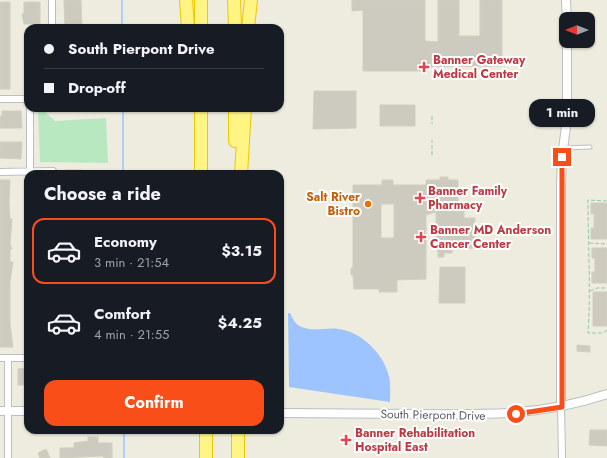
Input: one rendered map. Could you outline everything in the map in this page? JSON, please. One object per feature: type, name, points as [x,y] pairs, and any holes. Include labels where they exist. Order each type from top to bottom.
[{"type":"highway","points":[[186,0],[188,24]]},
{"type":"highway","points":[[201,0],[201,24]]},
{"type":"highway","points":[[234,0],[234,24]]},
{"type":"highway","points":[[248,24],[251,0]]},
{"type":"highway","points":[[194,112],[197,148],[201,160]]},
{"type":"highway","points":[[201,112],[202,170]]},
{"type":"highway","points":[[235,112],[236,170]]},
{"type":"highway","points":[[241,170],[245,112]]},
{"type":"highway","points":[[206,434],[206,458]]},
{"type":"highway","points":[[238,434],[238,458]]},
{"type":"street","points":[[52,0],[52,24]]},
{"type":"street","points":[[566,0],[567,12]]},
{"type":"street","points":[[562,458],[561,185],[563,148],[567,119],[567,48]]},
{"type":"street","points":[[0,99],[24,99]]},
{"type":"street","points":[[30,112],[30,170]]},
{"type":"street","points":[[0,172],[24,172]]},
{"type":"street","points":[[0,358],[24,358]]},
{"type":"street","points":[[8,358],[4,411],[8,458]]},
{"type":"street","name":"South Pierpont Drive","points":[[284,413],[505,415],[562,407],[607,394]]},
{"type":"street","points":[[4,411],[24,411]]},
{"type":"lane","points":[[563,148],[590,147]]},
{"type":"path","points":[[432,57],[506,57]]},
{"type":"path","points":[[432,116],[432,124]]},
{"type":"path","points":[[432,140],[432,155]]},
{"type":"path","points":[[607,201],[588,200],[588,243],[590,252],[588,260],[590,291],[588,333],[603,333],[607,330]]},
{"type":"path","points":[[588,243],[607,244]]},
{"type":"path","points":[[590,291],[597,288],[607,288]]},
{"type":"green space","points":[[38,112],[45,112],[55,121],[106,118],[108,163],[40,162]]},
{"type":"water","points":[[288,313],[290,313],[294,322],[300,326],[311,329],[334,329],[347,331],[363,339],[383,360],[387,369],[390,383],[390,402],[289,387]]},
{"type":"building","points":[[64,0],[81,0],[82,24],[65,24]]},
{"type":"building","points":[[352,0],[425,0],[425,41],[438,42],[438,0],[459,0],[459,36],[480,36],[480,0],[502,0],[502,66],[424,67],[425,71],[363,71],[363,10],[352,11]]},
{"type":"building","points":[[0,2],[10,2],[10,89],[0,89]]},
{"type":"building","points":[[24,2],[40,2],[40,24],[24,24],[22,14],[24,14]]},
{"type":"building","points":[[314,91],[356,91],[356,128],[313,129]]},
{"type":"building","points":[[380,105],[415,105],[415,126],[380,126]]},
{"type":"building","points":[[2,111],[21,111],[22,128],[0,128],[0,116],[2,116]]},
{"type":"building","points":[[0,142],[22,142],[21,159],[0,158]]},
{"type":"building","points":[[440,177],[448,177],[448,180],[458,180],[458,205],[464,203],[464,218],[475,218],[475,248],[452,250],[452,253],[444,253],[444,257],[438,257],[438,250],[436,250],[436,212],[426,215],[426,279],[397,280],[397,292],[379,292],[379,289],[354,289],[353,275],[351,275],[351,268],[353,268],[353,185],[382,185],[382,180],[393,180],[393,185],[426,185],[426,180],[440,180]],"holes":[[[381,204],[394,204],[394,238],[381,238]]]},
{"type":"building","points":[[0,180],[10,180],[9,202],[10,219],[12,219],[10,244],[12,249],[10,249],[10,262],[13,262],[10,281],[10,324],[13,347],[0,347]]},
{"type":"building","points":[[591,203],[607,203],[607,239],[591,239],[591,228],[594,228],[594,214],[591,214]]},
{"type":"building","points":[[592,248],[607,248],[607,283],[592,283],[592,272],[595,272],[595,258],[592,258]]},
{"type":"building","points":[[440,267],[465,267],[465,303],[439,303]]},
{"type":"building","points":[[593,292],[607,292],[607,326],[593,326]]},
{"type":"building","points":[[577,345],[590,346],[590,352],[577,351]]},
{"type":"building","points":[[24,368],[24,385],[18,385],[18,369]]},
{"type":"building","points":[[590,430],[607,430],[607,446],[589,445]]},
{"type":"building","points":[[88,437],[98,437],[98,443],[112,443],[112,458],[105,458],[102,456],[60,458],[60,448],[74,448],[74,443],[88,441]]},
{"type":"building","points":[[46,449],[50,458],[40,458],[38,453]]},
{"type":"waterway","points":[[122,0],[122,24]]},
{"type":"waterway","points":[[123,112],[123,170]]},
{"type":"waterway","points":[[124,434],[124,458]]},
{"type":"place","name":"Banner Gateway Medical Center","points":[[424,67]]},
{"type":"place","name":"Banner Family Pharmacy","points":[[420,198]]},
{"type":"place","name":"Salt River Bistro","points":[[368,204]]},
{"type":"place","name":"Banner MD Anderson Cancer Center","points":[[421,237]]},
{"type":"place","name":"Banner Rehabilitation Hospital East","points":[[346,440]]},
{"type":"route","points":[[516,414],[562,407],[562,157]]}]
